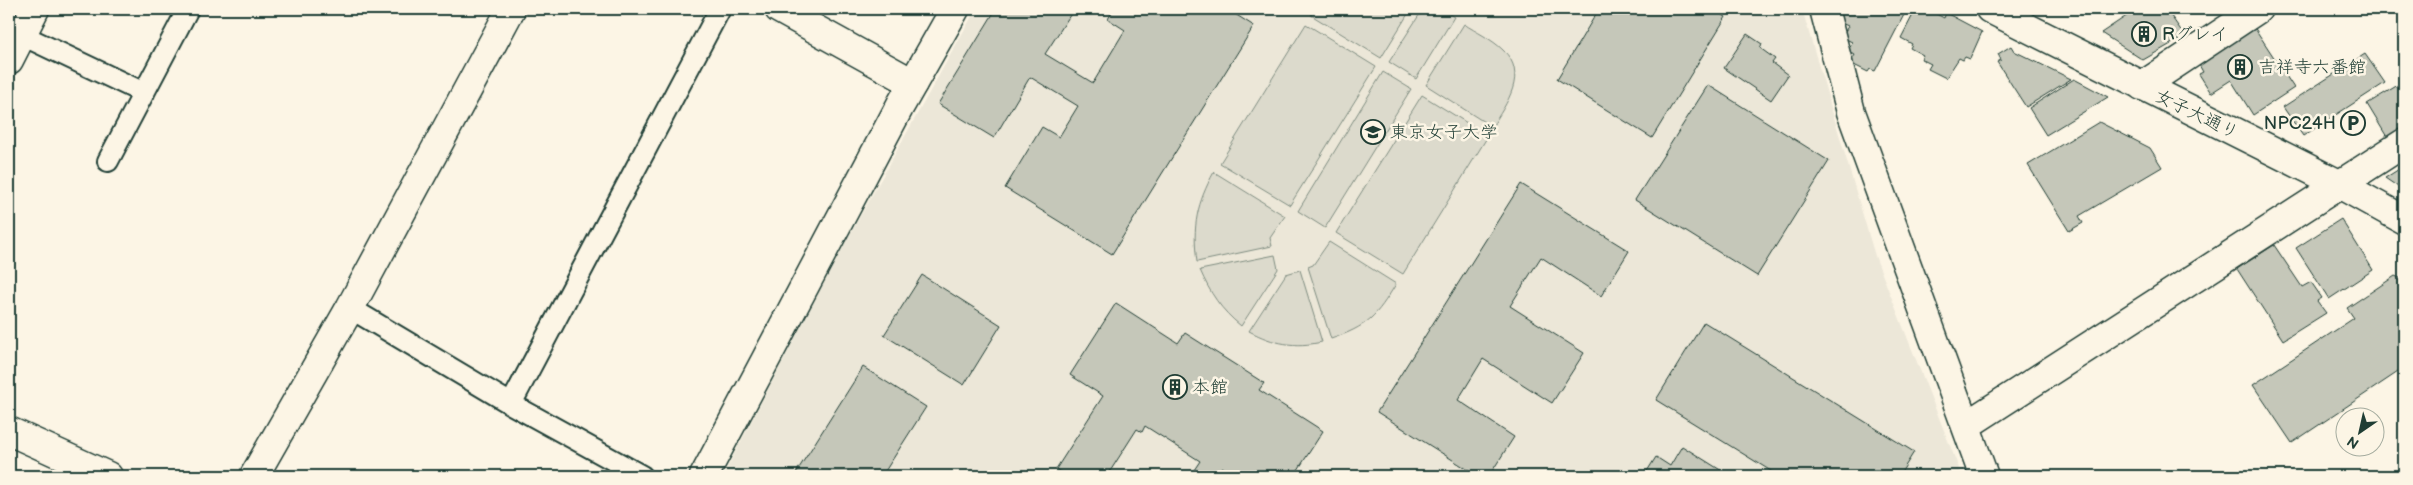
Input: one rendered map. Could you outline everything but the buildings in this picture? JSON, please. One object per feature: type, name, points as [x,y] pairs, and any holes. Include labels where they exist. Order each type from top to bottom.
[{"type":"street","points":[[9,60],[15,32],[35,9]]},
{"type":"street","points":[[254,476],[350,308],[511,9]]},
{"type":"street","points":[[779,9],[914,83]]},
{"type":"street","points":[[704,476],[955,9]]},
{"type":"street","points":[[1824,9],[1851,112],[1967,425],[1984,476]]},
{"type":"street","name":"女子大通り","points":[[1990,9],[2339,184],[2404,220]]},
{"type":"street","points":[[2142,86],[2258,9]]},
{"type":"street","points":[[1967,425],[2404,143]]},
{"type":"street","points":[[9,431],[108,476]]},
{"type":"lane","points":[[108,161],[188,9]]},
{"type":"lane","points":[[511,404],[720,9]]},
{"type":"lane","points":[[15,32],[144,93]]},
{"type":"lane","points":[[350,308],[511,404],[642,476]]},
{"type":"shaded area","name":"東京女子大学","points":[[976,9],[1802,9],[1875,256],[1962,476],[723,476],[833,265]]},
{"type":"shaded area","points":[[1315,9],[1411,9],[1381,58],[1311,15]]},
{"type":"shaded area","points":[[1423,9],[1441,9],[1454,17],[1416,79],[1389,62]]},
{"type":"shaded area","points":[[1306,24],[1376,67],[1290,205],[1220,163]]},
{"type":"shaded area","points":[[1464,24],[1499,46],[1511,59],[1514,69],[1515,79],[1512,89],[1492,127],[1426,85]]},
{"type":"shaded area","points":[[1383,72],[1411,89],[1325,228],[1298,211]]},
{"type":"shaded area","points":[[1422,95],[1488,136],[1403,274],[1336,233]]},
{"type":"shaded area","points":[[1214,172],[1285,216],[1270,238],[1272,246],[1197,262],[1195,237],[1197,215],[1203,194]]},
{"type":"shaded area","points":[[1329,242],[1396,284],[1383,305],[1363,325],[1331,339],[1308,267],[1313,265]]},
{"type":"shaded area","points":[[1275,255],[1278,269],[1241,326],[1217,301],[1200,270]]},
{"type":"shaded area","points":[[1300,270],[1322,342],[1303,345],[1285,344],[1249,331],[1286,274]]},
{"type":"place","name":"Rグレイ","points":[[2144,34]]},
{"type":"place","name":"吉祥寺六番館","points":[[2240,67]]},
{"type":"place","name":"NPC24H","points":[[2353,123]]},
{"type":"place","name":"東京女子大学","points":[[1373,132]]},
{"type":"place","name":"本館","points":[[1175,387]]}]
